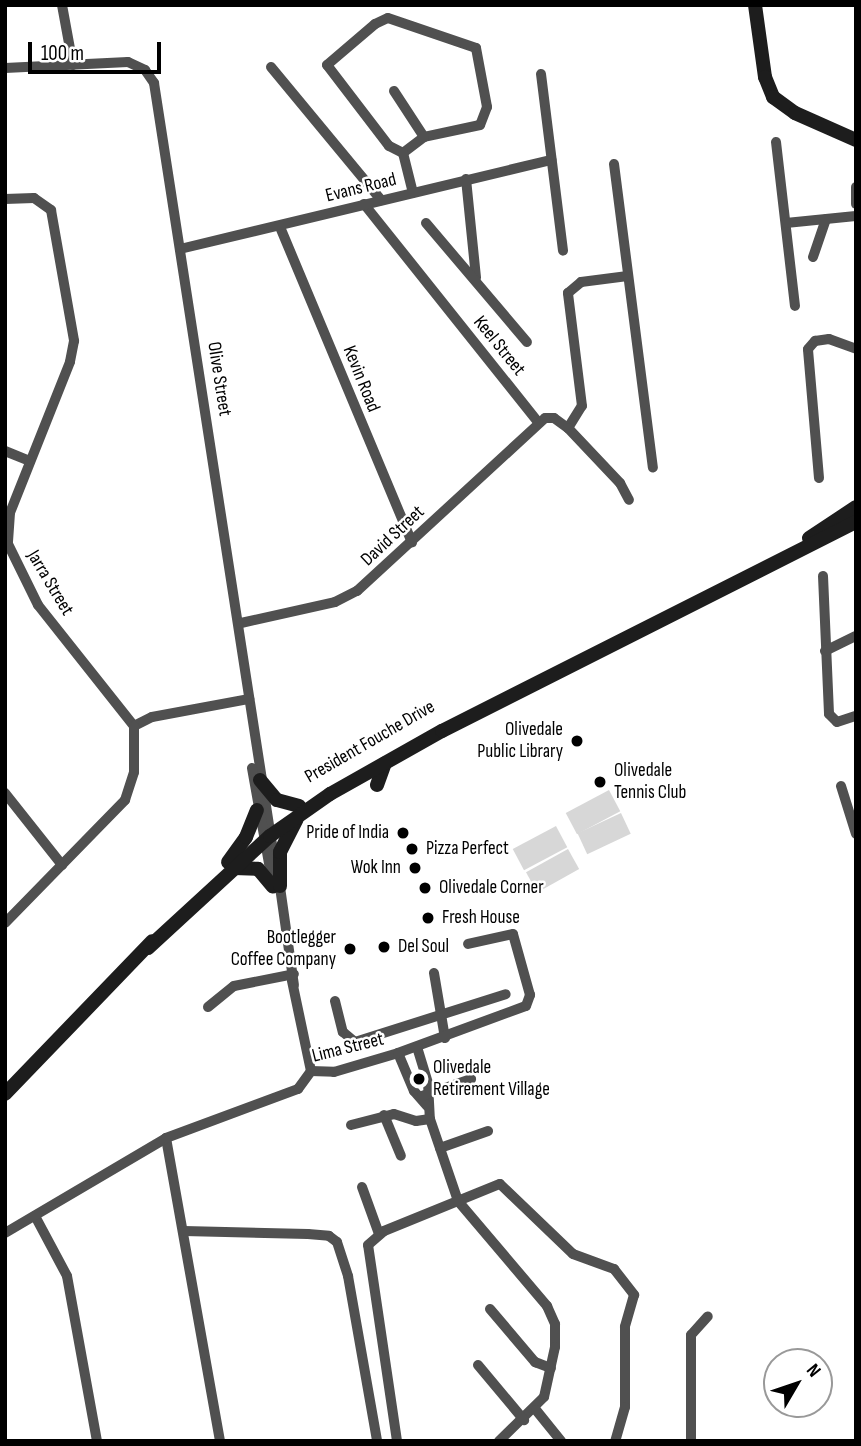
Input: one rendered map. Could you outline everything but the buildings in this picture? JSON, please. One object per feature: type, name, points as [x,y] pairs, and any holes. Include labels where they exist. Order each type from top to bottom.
[{"type":"street","points":[[5,68],[73,65],[62,5]]},
{"type":"street","points":[[755,5],[769,91],[787,109],[856,139]]},
{"type":"street","points":[[403,153],[424,137],[468,130],[485,120],[479,52],[468,43],[402,20],[380,21],[331,59],[328,70],[389,146],[403,153],[413,193]]},
{"type":"street","name":"Olive Street","points":[[73,65],[128,62],[145,69],[154,83],[241,622],[266,835],[311,1071]]},
{"type":"street","points":[[271,67],[381,200]]},
{"type":"street","points":[[541,74],[563,251]]},
{"type":"street","points":[[394,91],[413,113],[424,137]]},
{"type":"street","points":[[835,129],[856,132]]},
{"type":"street","points":[[776,142],[795,306]]},
{"type":"street","name":"Evans Road","points":[[180,249],[551,160]]},
{"type":"street","points":[[614,164],[653,468]]},
{"type":"street","points":[[466,179],[476,278]]},
{"type":"street","points":[[856,187],[856,204]]},
{"type":"street","name":"Jarra Street","points":[[5,199],[34,198],[51,210],[74,341],[70,362],[8,521],[13,556],[38,604],[134,726]]},
{"type":"street","name":"Keel Street","points":[[364,204],[538,422]]},
{"type":"street","points":[[786,223],[856,216]]},
{"type":"street","points":[[813,257],[826,219]]},
{"type":"street","points":[[426,222],[476,278],[527,342]]},
{"type":"street","name":"Kevin Road","points":[[280,227],[412,543]]},
{"type":"street","points":[[568,428],[582,406],[568,293],[582,282],[628,276]]},
{"type":"street","points":[[820,478],[808,349],[815,341],[829,339],[856,349]]},
{"type":"street","points":[[538,422],[550,417],[568,428],[620,483],[629,500]]},
{"type":"street","name":"David Street","points":[[241,622],[346,597],[412,543],[538,422]]},
{"type":"street","points":[[5,451],[30,461]]},
{"type":"street","name":"President Fouche Drive","points":[[792,552],[856,508]]},
{"type":"street","name":"President Fouche Drive","points":[[300,809],[650,625],[856,522]]},
{"type":"street","points":[[823,576],[825,651],[831,718],[836,722],[856,716]]},
{"type":"street","name":"President Fouche Drive","points":[[5,1094],[231,865],[300,809],[435,726],[650,625]]},
{"type":"street","points":[[825,651],[856,636]]},
{"type":"street","points":[[5,923],[129,793],[134,772],[134,726],[152,717],[249,699]]},
{"type":"street","name":"Olive Street","points":[[251,716],[257,810],[266,835]]},
{"type":"street","points":[[377,785],[386,762]]},
{"type":"street","points":[[260,780],[277,800],[300,809],[280,852],[276,887]]},
{"type":"street","points":[[841,786],[852,810],[856,834]]},
{"type":"street","points":[[5,793],[62,865]]},
{"type":"street","points":[[257,810],[231,865],[258,869],[276,887]]},
{"type":"street","name":"Lima Street","points":[[5,1233],[166,1138],[298,1089],[311,1071],[334,1072],[445,1038],[521,1010],[529,1002],[513,934],[468,944]]},
{"type":"street","points":[[434,973],[445,1038]]},
{"type":"street","points":[[208,1007],[234,986],[293,978]]},
{"type":"street","points":[[335,1001],[343,1031],[351,1042],[441,1017],[506,995]]},
{"type":"street","points":[[417,1047],[430,1119],[458,1201],[553,1316],[556,1337],[551,1368],[536,1410],[499,1441]]},
{"type":"street","points":[[398,1053],[425,1099]]},
{"type":"street","points":[[425,1099],[471,1079]]},
{"type":"street","points":[[351,1125],[384,1115],[430,1119]]},
{"type":"street","points":[[384,1115],[401,1156]]},
{"type":"street","points":[[440,1148],[488,1131]]},
{"type":"street","points":[[166,1138],[220,1441]]},
{"type":"street","points":[[397,1441],[366,1250],[379,1234],[480,1189],[505,1185],[573,1254],[608,1264],[632,1290],[634,1300],[625,1327],[625,1407],[615,1441]]},
{"type":"street","points":[[362,1187],[379,1234]]},
{"type":"street","points":[[35,1216],[67,1276],[97,1441]]},
{"type":"street","points":[[184,1231],[329,1236],[337,1242],[348,1276],[377,1441]]},
{"type":"street","points":[[490,1309],[535,1362],[551,1368]]},
{"type":"street","points":[[691,1441],[691,1335],[708,1316]]},
{"type":"street","points":[[478,1365],[524,1420]]},
{"type":"street","points":[[536,1410],[561,1441]]},
{"type":"shaded area","points":[[609,790],[620,811],[577,834],[566,813]]},
{"type":"shaded area","points":[[621,813],[631,834],[587,854],[577,833]]},
{"type":"shaded area","points":[[556,826],[567,847],[524,870],[513,849]]},
{"type":"shaded area","points":[[568,849],[579,869],[537,892],[526,872]]},
{"type":"place","name":"Olivedale Public Library","points":[[577,741]]},
{"type":"place","name":"Olivedale Tennis Club","points":[[600,782]]},
{"type":"place","name":"Pride of India","points":[[403,833]]},
{"type":"place","name":"Pizza Perfect","points":[[412,849]]},
{"type":"place","name":"Wok Inn","points":[[415,868]]},
{"type":"place","name":"Olivedale Corner","points":[[425,888]]},
{"type":"place","name":"Fresh House","points":[[428,918]]},
{"type":"place","name":"Del Soul","points":[[384,947]]},
{"type":"place","name":"Bootlegger Coffee Company","points":[[350,949]]},
{"type":"place","name":"Olivedale Retirement Village","points":[[419,1079]]}]
